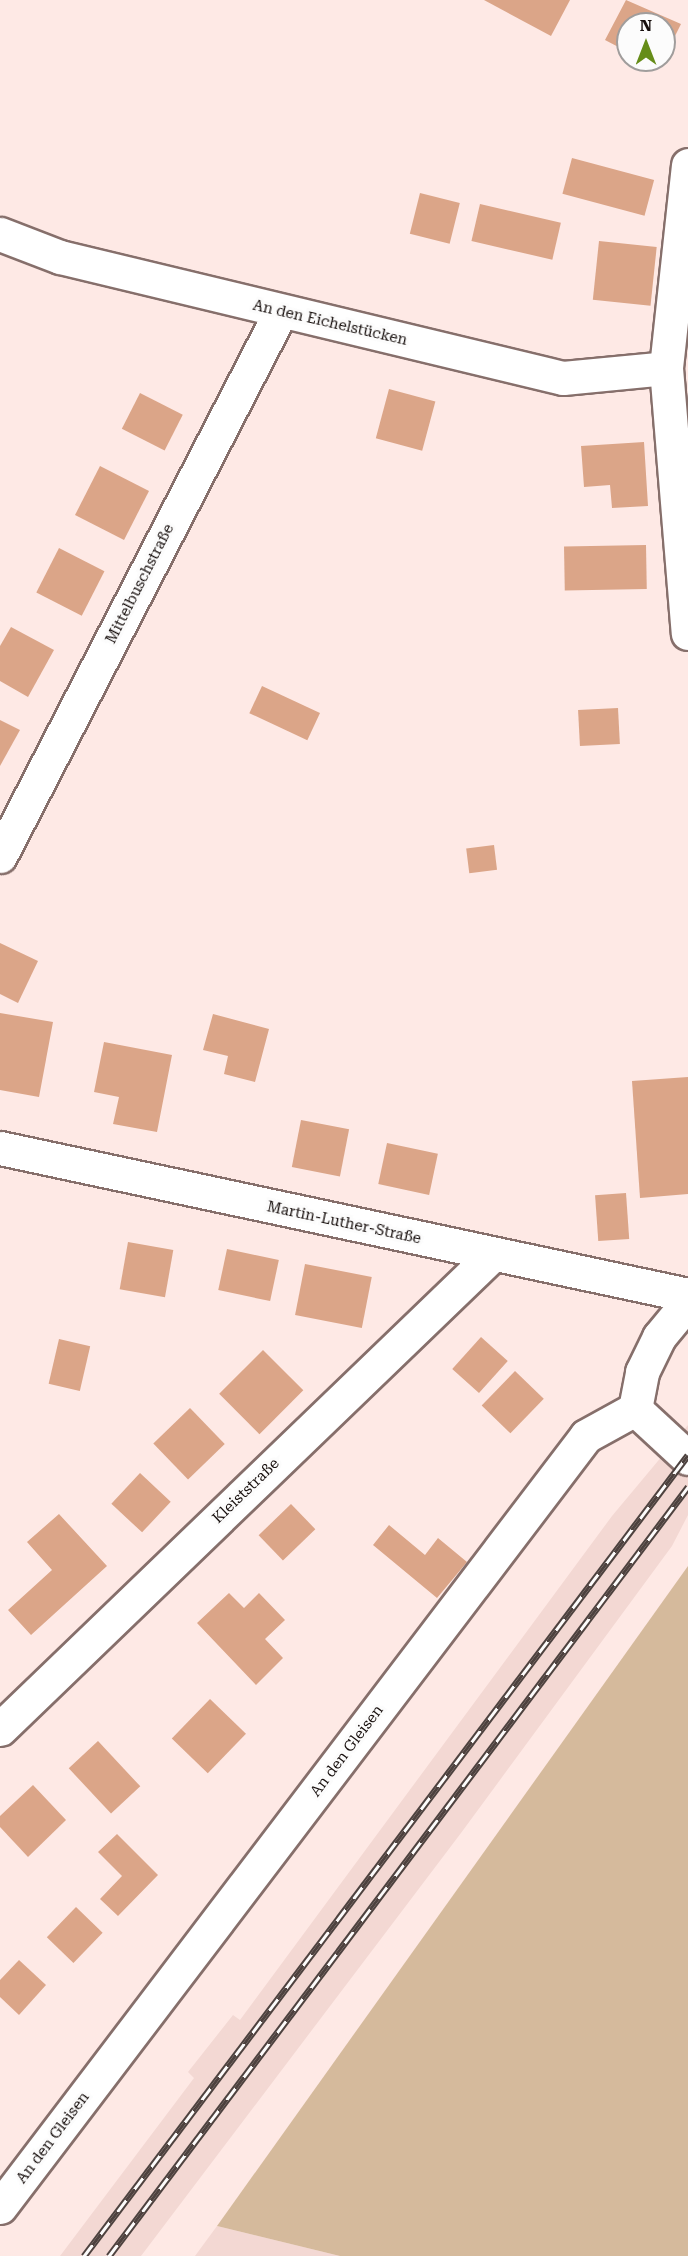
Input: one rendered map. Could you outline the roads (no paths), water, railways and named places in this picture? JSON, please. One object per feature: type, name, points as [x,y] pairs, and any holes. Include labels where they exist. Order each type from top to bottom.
[{"type":"street","points":[[688,165],[666,368],[688,633]]},
{"type":"street","name":"An den Eichelstücken","points":[[0,234],[60,257],[563,378],[666,368]]},
{"type":"street","name":"Mittelbuschstraße","points":[[0,856],[281,311]]},
{"type":"street","name":"Martin-Luther-Straße","points":[[0,1148],[492,1255],[688,1295]]},
{"type":"street","name":"Kleiststraße","points":[[0,1729],[492,1255]]},
{"type":"street","points":[[688,1302],[659,1336],[642,1372],[635,1409],[688,1458]]},
{"type":"street","name":"An den Gleisen","points":[[0,2207],[586,1436],[635,1409]]},
{"type":"railway","points":[[84,2256],[688,1455]]},
{"type":"railway","points":[[109,2256],[688,1487]]}]
